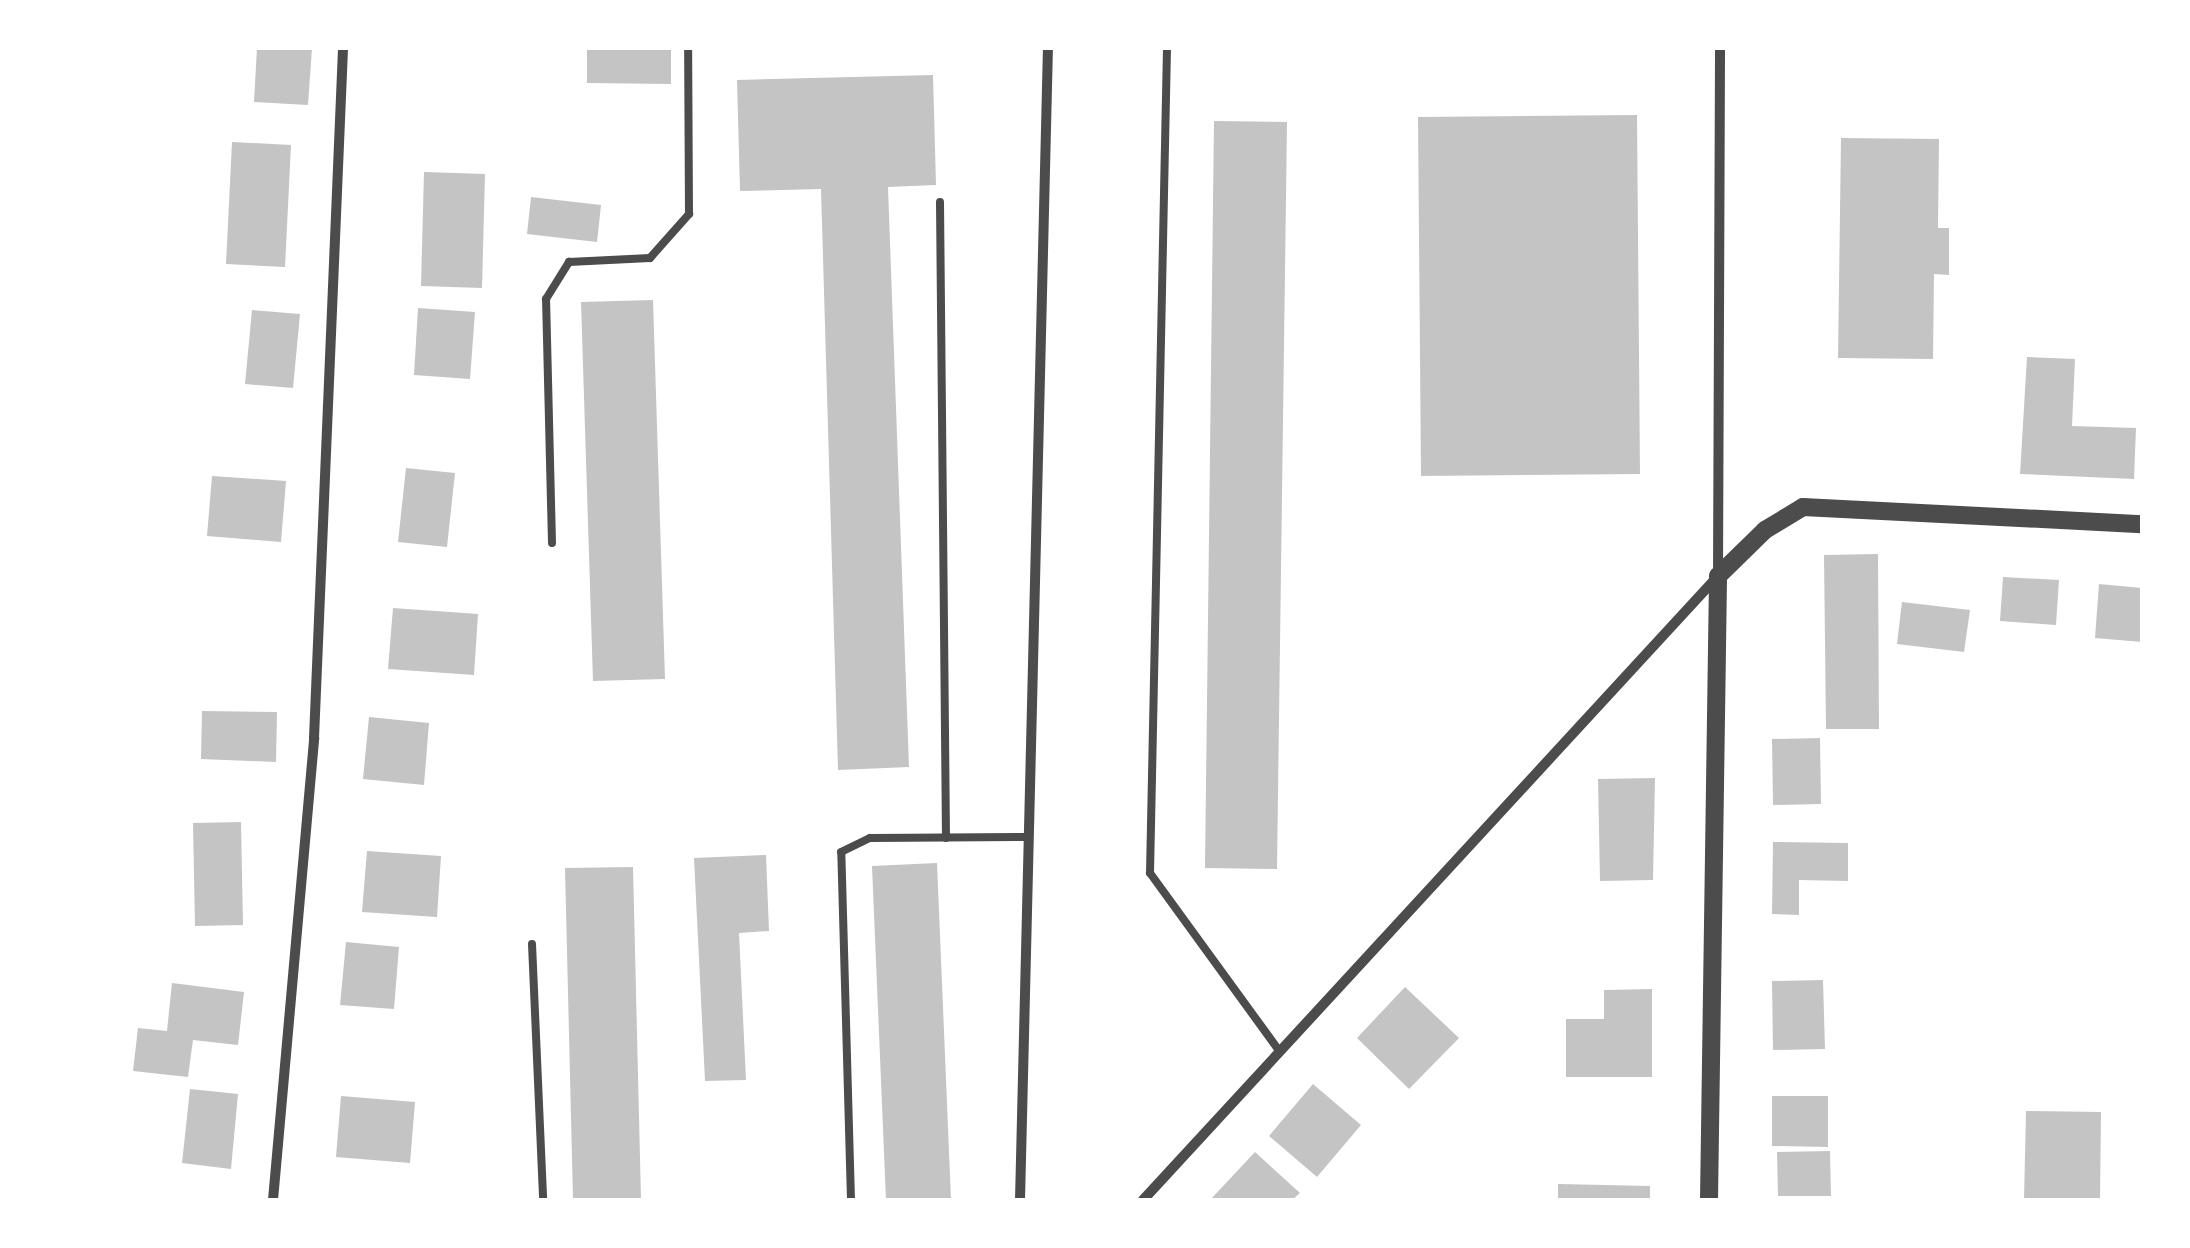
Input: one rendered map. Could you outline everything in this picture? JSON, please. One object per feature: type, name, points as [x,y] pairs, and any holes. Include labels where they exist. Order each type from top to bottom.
[{"type":"street","points":[[273,1200],[314,738],[343,48]]},
{"type":"street","points":[[1020,1200],[1048,48]]},
{"type":"street","points":[[1709,1200],[1718,576],[1720,48]]},
{"type":"street","points":[[1143,1200],[1718,576],[1766,530],[1803,507],[2142,524]]},
{"type":"lane","points":[[552,543],[546,299],[569,262],[650,258],[689,214],[688,48]]},
{"type":"lane","points":[[1167,48],[1150,873],[1280,1052]]},
{"type":"lane","points":[[940,202],[946,838]]},
{"type":"lane","points":[[851,1200],[841,852],[870,838],[1029,837]]},
{"type":"lane","points":[[532,944],[543,1200]]},
{"type":"building","points":[[257,48],[312,48],[308,105],[254,102]]},
{"type":"building","points":[[587,48],[671,48],[671,84],[587,83]]},
{"type":"building","points":[[933,75],[936,185],[888,187],[909,767],[838,770],[821,189],[740,191],[737,80]]},
{"type":"building","points":[[1637,115],[1640,474],[1421,476],[1418,117]]},
{"type":"building","points":[[1214,121],[1287,122],[1277,869],[1205,868]]},
{"type":"building","points":[[1841,138],[1939,139],[1938,228],[1949,228],[1949,275],[1934,274],[1933,359],[1838,358]]},
{"type":"building","points":[[232,142],[291,145],[285,267],[226,264]]},
{"type":"building","points":[[424,172],[485,174],[482,288],[421,286]]},
{"type":"building","points":[[531,197],[601,205],[597,242],[527,234]]},
{"type":"building","points":[[653,300],[665,679],[593,681],[581,302]]},
{"type":"building","points":[[418,308],[475,312],[470,379],[414,375]]},
{"type":"building","points":[[252,310],[300,314],[293,388],[245,384]]},
{"type":"building","points":[[2027,357],[2075,359],[2072,426],[2136,428],[2134,479],[2020,474]]},
{"type":"building","points":[[406,468],[455,473],[447,547],[398,542]]},
{"type":"building","points":[[212,476],[286,481],[281,542],[207,536]]},
{"type":"building","points":[[1878,554],[1879,729],[1826,729],[1824,555]]},
{"type":"building","points":[[2003,577],[2059,580],[2056,625],[2000,621]]},
{"type":"building","points":[[2099,584],[2142,588],[2142,642],[2095,638]]},
{"type":"building","points":[[1902,602],[1970,610],[1964,652],[1897,644]]},
{"type":"building","points":[[393,608],[478,614],[474,675],[388,669]]},
{"type":"building","points":[[202,711],[277,712],[276,762],[201,759]]},
{"type":"building","points":[[369,717],[429,723],[424,785],[363,779]]},
{"type":"building","points":[[1820,738],[1821,804],[1773,805],[1772,739]]},
{"type":"building","points":[[1655,778],[1653,880],[1600,881],[1598,779]]},
{"type":"building","points":[[241,822],[243,925],[195,926],[193,823]]},
{"type":"building","points":[[1773,842],[1848,843],[1848,881],[1799,880],[1799,915],[1772,914]]},
{"type":"building","points":[[367,851],[441,856],[437,917],[362,912]]},
{"type":"building","points":[[766,855],[769,931],[739,933],[746,1080],[705,1081],[694,858]]},
{"type":"building","points":[[937,863],[951,1200],[886,1200],[872,866]]},
{"type":"building","points":[[633,867],[641,1200],[573,1200],[565,868]]},
{"type":"building","points":[[346,942],[399,947],[394,1009],[340,1005]]},
{"type":"building","points":[[1823,980],[1825,1049],[1773,1050],[1772,981]]},
{"type":"building","points":[[172,983],[244,992],[238,1045],[193,1040],[188,1077],[133,1071],[138,1028],[167,1031]]},
{"type":"building","points":[[1405,987],[1459,1038],[1409,1089],[1357,1038]]},
{"type":"building","points":[[1652,989],[1652,1077],[1566,1077],[1566,1019],[1604,1019],[1604,990]]},
{"type":"building","points":[[1313,1084],[1361,1125],[1317,1177],[1269,1136]]},
{"type":"building","points":[[190,1089],[238,1094],[231,1169],[182,1163]]},
{"type":"building","points":[[341,1096],[415,1102],[410,1163],[336,1157]]},
{"type":"building","points":[[1772,1096],[1828,1096],[1828,1147],[1772,1146]]},
{"type":"building","points":[[2026,1111],[2101,1112],[2100,1200],[2024,1200]]},
{"type":"building","points":[[1830,1151],[1831,1196],[1778,1196],[1777,1152]]},
{"type":"building","points":[[1255,1152],[1300,1193],[1292,1200],[1210,1200]]},
{"type":"building","points":[[1558,1184],[1650,1186],[1650,1200],[1558,1200]]}]
